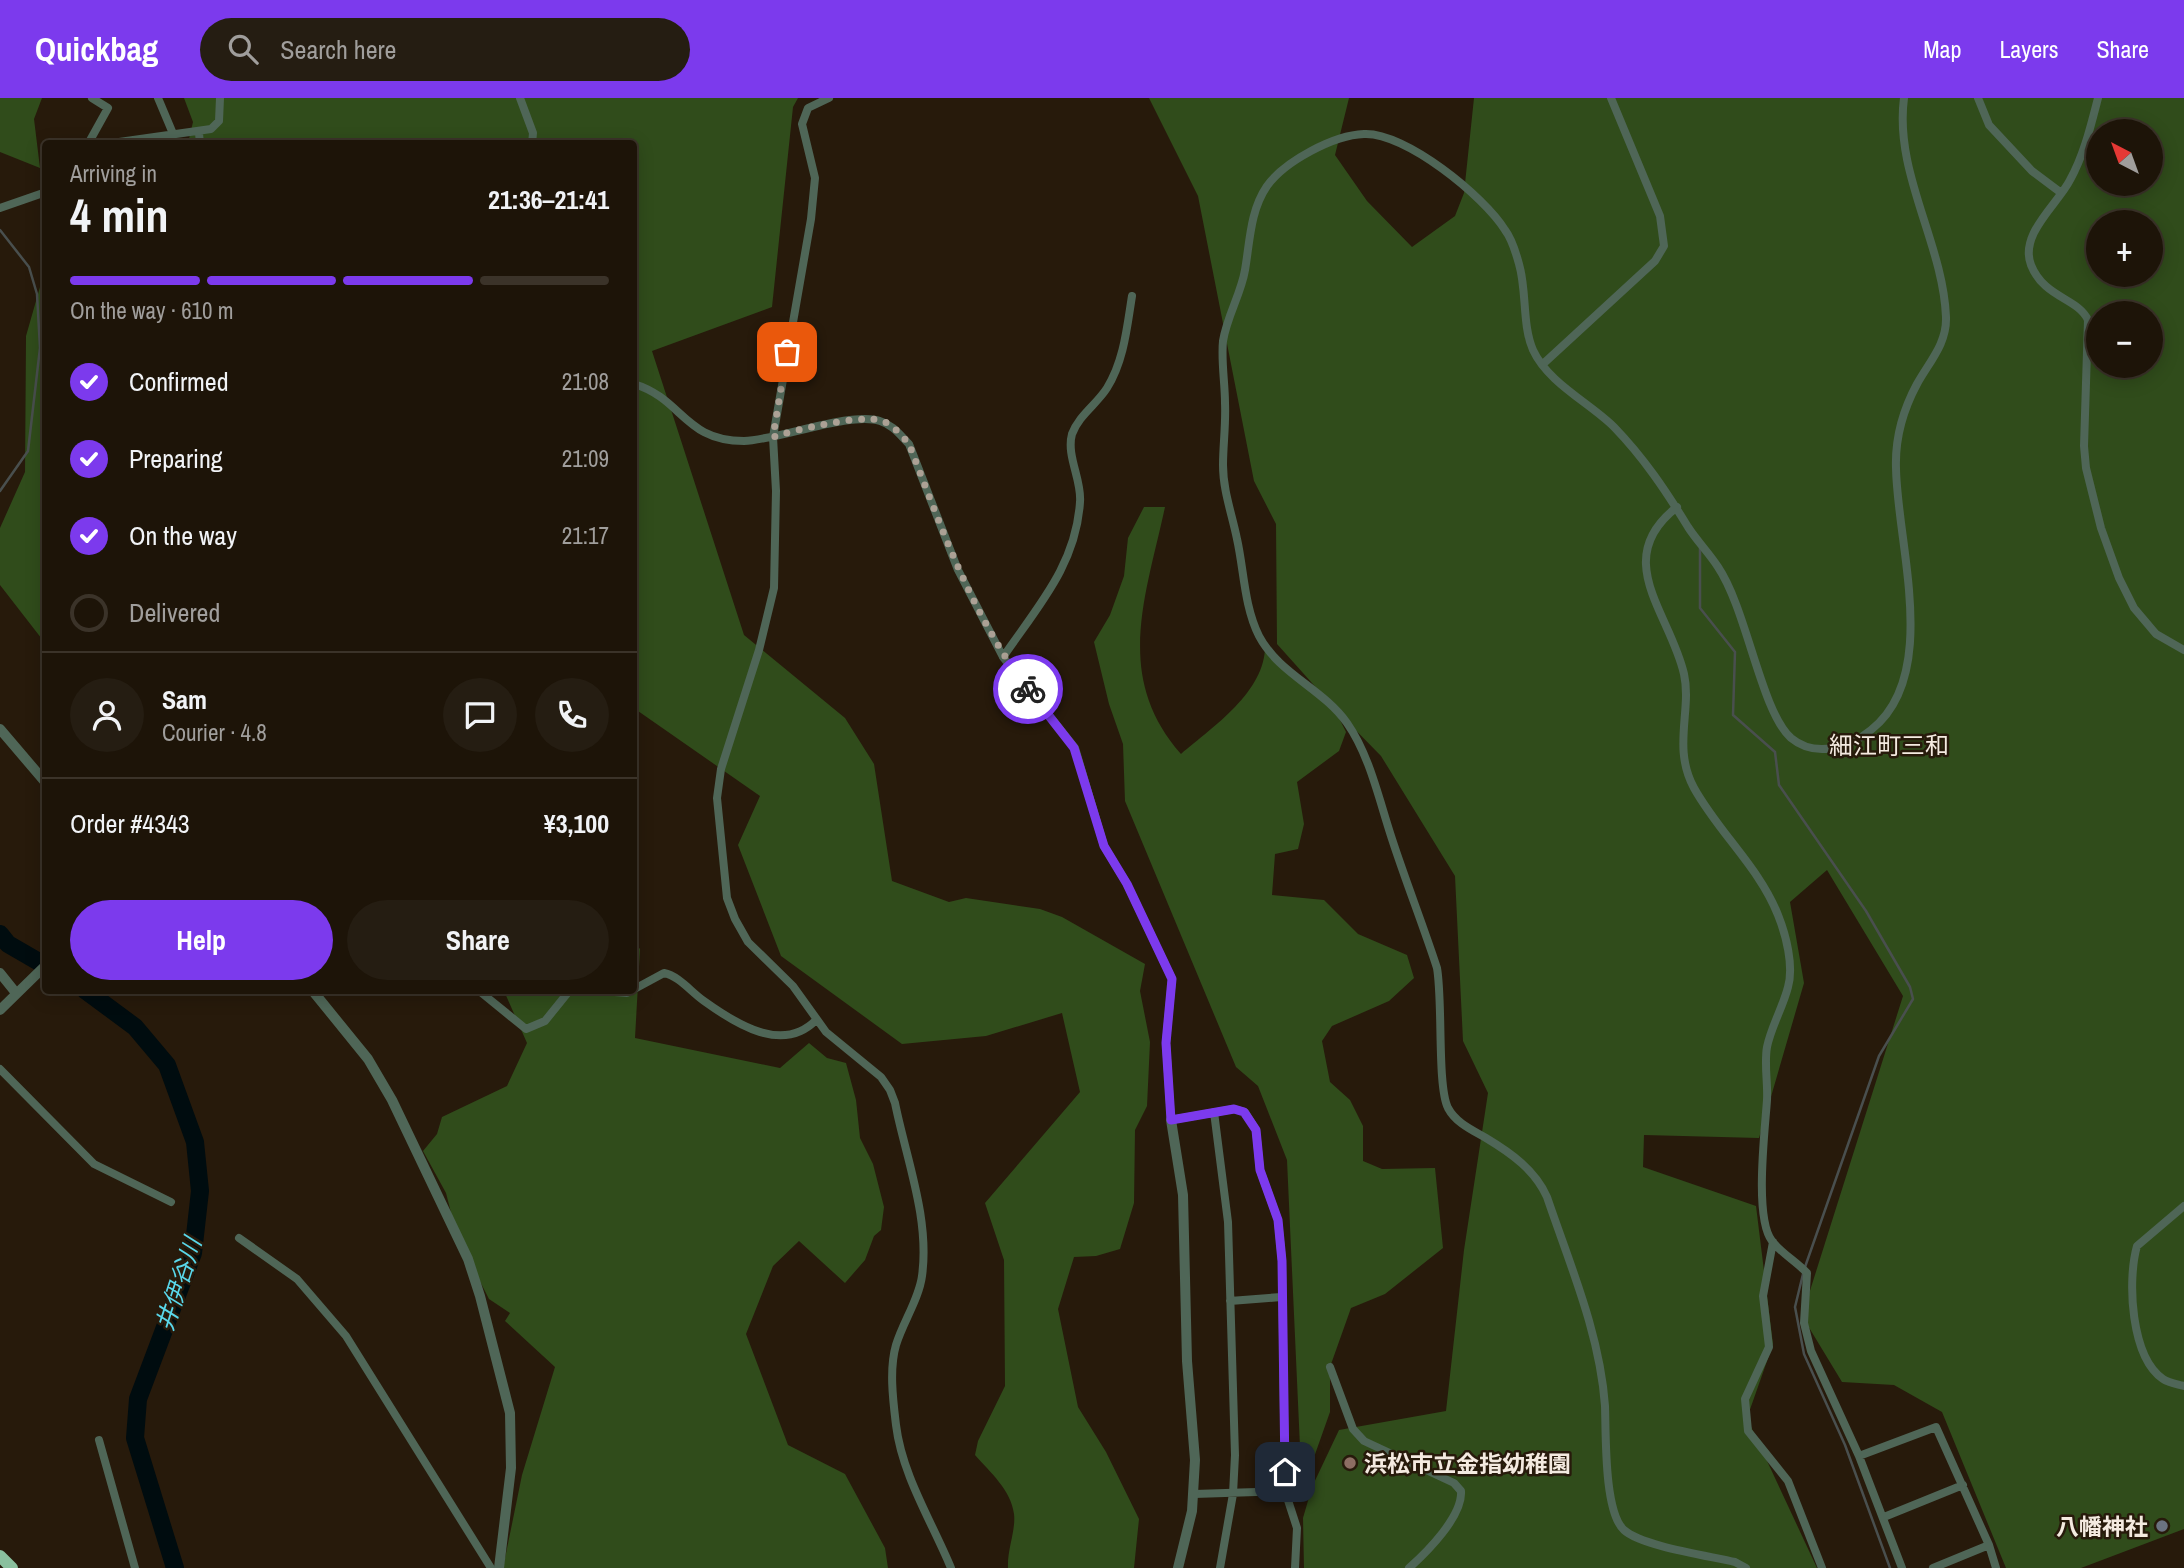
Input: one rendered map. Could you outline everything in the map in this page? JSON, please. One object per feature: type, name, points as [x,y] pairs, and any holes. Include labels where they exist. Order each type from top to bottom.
[{"type":"highway","points":[[0,1556],[12,1568]]},
{"type":"street","points":[[90,140],[108,108],[92,98]]},
{"type":"street","points":[[158,98],[174,136]]},
{"type":"street","points":[[145,140],[211,129],[219,121],[220,98]]},
{"type":"street","points":[[520,98],[533,133],[532,140]]},
{"type":"street","points":[[829,98],[808,108],[802,124],[815,178],[811,219],[773,437],[776,491],[774,588],[759,650],[721,769],[717,798],[727,898],[734,919],[761,957],[793,986],[816,1020],[881,1077],[895,1103],[922,1230],[923,1263],[922,1278],[895,1348],[893,1372],[896,1428],[911,1479],[951,1568]]},
{"type":"street","points":[[1543,364],[1656,261],[1664,246],[1660,216],[1611,98]]},
{"type":"street","points":[[1746,1568],[1735,1562],[1638,1539],[1618,1523],[1611,1493],[1604,1400],[1594,1339],[1547,1197],[1541,1183],[1522,1163],[1460,1123],[1447,1106],[1441,992],[1437,968],[1375,784],[1349,725],[1325,698],[1286,670],[1258,634],[1226,500],[1223,470],[1226,413],[1223,345],[1227,322],[1244,278],[1249,231],[1264,191],[1273,179],[1290,166],[1339,139],[1360,134],[1388,137],[1424,157],[1491,212],[1508,233],[1519,261],[1533,350],[1543,364],[1613,427],[1662,483],[1729,585],[1743,616],[1773,710],[1790,737],[1805,746],[1832,749],[1864,736],[1886,717],[1903,685],[1909,654],[1908,585],[1898,507],[1896,447],[1911,396],[1943,340],[1946,326],[1933,246],[1904,144],[1904,98]]},
{"type":"street","points":[[1979,98],[1989,125],[2032,171],[2060,192]]},
{"type":"street","points":[[2098,98],[2090,129],[2069,183],[2034,232],[2029,256],[2042,282],[2053,294],[2081,309],[2088,320],[2085,468],[2101,528],[2119,578],[2134,608],[2156,634],[2184,650]]},
{"type":"street","points":[[199,133],[200,140]]},
{"type":"street","points":[[0,208],[42,193]]},
{"type":"street","points":[[1003,657],[1069,560],[1077,536],[1081,498],[1071,438],[1082,416],[1106,390],[1118,370],[1132,296]]},
{"type":"street","points":[[637,385],[649,389],[667,402],[704,435],[746,441],[860,420],[879,420],[895,429],[909,444],[958,570],[1003,657],[1074,748],[1104,846],[1132,894],[1172,979],[1166,1043],[1171,1120],[1183,1195],[1187,1361],[1195,1460],[1194,1494],[1178,1568]]},
{"type":"street","points":[[1677,507],[1662,520],[1647,540],[1646,568],[1653,597],[1684,674],[1682,741],[1689,774],[1693,786],[1722,831],[1770,895],[1781,921],[1789,958],[1790,984],[1767,1047],[1767,1100],[1762,1149],[1765,1214],[1773,1242],[1763,1296],[1769,1347],[1745,1399],[1748,1431],[1788,1481],[1822,1568]]},
{"type":"street","points":[[0,729],[42,778]]},
{"type":"street","points":[[0,1010],[42,969]]},
{"type":"street","points":[[0,973],[20,989]]},
{"type":"street","points":[[637,988],[664,973],[725,1014],[767,1035],[799,1033],[816,1020]]},
{"type":"street","points":[[315,994],[368,1059],[392,1100],[468,1259],[480,1296],[510,1413],[511,1468],[499,1568]]},
{"type":"street","points":[[483,994],[526,1029],[545,1021],[567,994]]},
{"type":"street","points":[[0,1069],[94,1164],[171,1202]]},
{"type":"street","points":[[1171,1120],[1241,1110],[1255,1126],[1260,1170],[1278,1220],[1282,1261],[1280,1297],[1285,1492],[1297,1528],[1295,1568]]},
{"type":"street","points":[[1214,1112],[1228,1222],[1233,1494],[1220,1568]]},
{"type":"street","points":[[2184,1206],[2137,1246],[2133,1274],[2136,1326],[2144,1355],[2161,1378],[2184,1386]]},
{"type":"street","points":[[239,1238],[297,1279],[346,1336],[491,1568]]},
{"type":"street","points":[[1773,1242],[1802,1267],[1804,1322],[1811,1351],[1859,1456],[1902,1568]]},
{"type":"street","points":[[1230,1301],[1280,1297]]},
{"type":"street","points":[[1330,1367],[1353,1429],[1364,1441],[1454,1483],[1461,1491],[1458,1505],[1442,1534],[1409,1568]]},
{"type":"street","points":[[1859,1456],[1936,1427],[1989,1545],[1996,1568]]},
{"type":"street","points":[[99,1440],[135,1568]]},
{"type":"street","points":[[1884,1517],[1963,1485]]},
{"type":"street","points":[[1194,1494],[1285,1492]]},
{"type":"street","points":[[1933,1568],[1989,1545]]},
{"type":"green space","points":[[0,98],[42,98],[34,119],[40,168],[0,152]]},
{"type":"green space","points":[[184,98],[798,98],[793,107],[772,307],[652,351],[744,635],[845,718],[874,764],[892,881],[949,902],[966,898],[1040,909],[1062,917],[1145,964],[1140,991],[1150,1042],[1147,1106],[1135,1130],[1134,1203],[1120,1249],[1096,1256],[1074,1257],[1058,1309],[1078,1407],[1106,1452],[1139,1519],[1134,1568],[1008,1568],[1014,1520],[1012,1505],[999,1482],[975,1455],[978,1441],[1005,1386],[1004,1260],[985,1203],[1080,1092],[1062,1013],[986,1036],[902,1044],[781,956],[738,845],[760,796],[638,711],[637,719],[637,140],[189,140],[193,122]]},
{"type":"green space","points":[[1149,98],[1349,98],[1335,155],[1367,201],[1412,247],[1455,216],[1464,193],[1474,98],[2184,98],[2184,1529],[2081,1568],[2006,1568],[1942,1412],[1894,1385],[1842,1382],[1802,1316],[1903,996],[1827,870],[1790,902],[1804,983],[1759,1138],[1644,1135],[1643,1167],[1756,1206],[1773,1344],[1747,1418],[1817,1568],[1304,1568],[1303,1518],[1312,1487],[1339,1430],[1446,1411],[1464,1250],[1488,1093],[1463,1041],[1455,876],[1381,756],[1334,708],[1346,732],[1339,751],[1297,782],[1304,824],[1298,849],[1275,854],[1272,895],[1324,900],[1358,934],[1407,955],[1414,978],[1389,1001],[1332,1026],[1322,1041],[1330,1082],[1350,1100],[1363,1126],[1363,1161],[1382,1169],[1435,1168],[1443,1248],[1385,1294],[1351,1308],[1330,1367],[1330,1412],[1302,1491],[1287,1160],[1258,1086],[1236,1067],[1125,801],[1123,744],[1109,704],[1094,642],[1110,615],[1124,576],[1128,538],[1144,507],[1165,507],[1144,604],[1140,635],[1141,665],[1147,695],[1160,725],[1181,754],[1222,719],[1248,692],[1263,662],[1265,645],[1329,702],[1277,644],[1276,524],[1254,481],[1198,196]]},
{"type":"green space","points":[[42,285],[42,639],[0,585],[0,528],[25,472],[26,336]]},
{"type":"green space","points":[[637,946],[640,949],[635,1038],[780,1068],[809,1043],[827,1058],[846,1063],[856,1100],[860,1138],[873,1164],[884,1207],[881,1230],[874,1236],[865,1260],[845,1283],[799,1241],[773,1266],[746,1334],[788,1445],[845,1474],[885,1548],[888,1568],[503,1568],[522,1475],[555,1367],[505,1321],[510,1313],[489,1299],[457,1236],[446,1193],[423,1151],[437,1134],[442,1117],[507,1086],[527,1043],[505,994],[637,994]]},
{"type":"waterway","points":[[0,230],[29,267],[37,294],[40,348],[28,451],[0,491]]},
{"type":"waterway","points":[[1700,548],[1700,608],[1735,652],[1733,715],[1775,752],[1779,785],[1866,911],[1910,987],[1913,999],[1879,1056],[1805,1267]]},
{"type":"waterway","name":"井伊谷川","points":[[0,934],[8,944],[42,964]]},
{"type":"waterway","name":"井伊谷川","points":[[90,994],[135,1027],[167,1065],[195,1142],[200,1191],[193,1253],[138,1399],[135,1438],[175,1568]]},
{"type":"waterway","points":[[1803,1274],[1795,1307],[1804,1354],[1845,1445],[1890,1568]]},
{"type":"way so far","points":[[787,352],[773,437],[860,420],[879,420],[895,429],[909,444],[958,570],[976,607],[1003,657],[1028,689]]},
{"type":"place","name":"浜松市立金指幼稚園","points":[[1350,1463]]},
{"type":"place","name":"八幡神社","points":[[2162,1526]]},
{"type":"district","name":"細江町三和","points":[[1889,745]]},
{"type":"route","points":[[1028,689],[1074,748],[1104,846],[1127,884],[1172,979],[1166,1043],[1171,1120],[1234,1109],[1244,1112],[1255,1126],[1260,1170],[1278,1220],[1282,1261],[1280,1297],[1285,1472]]}]
